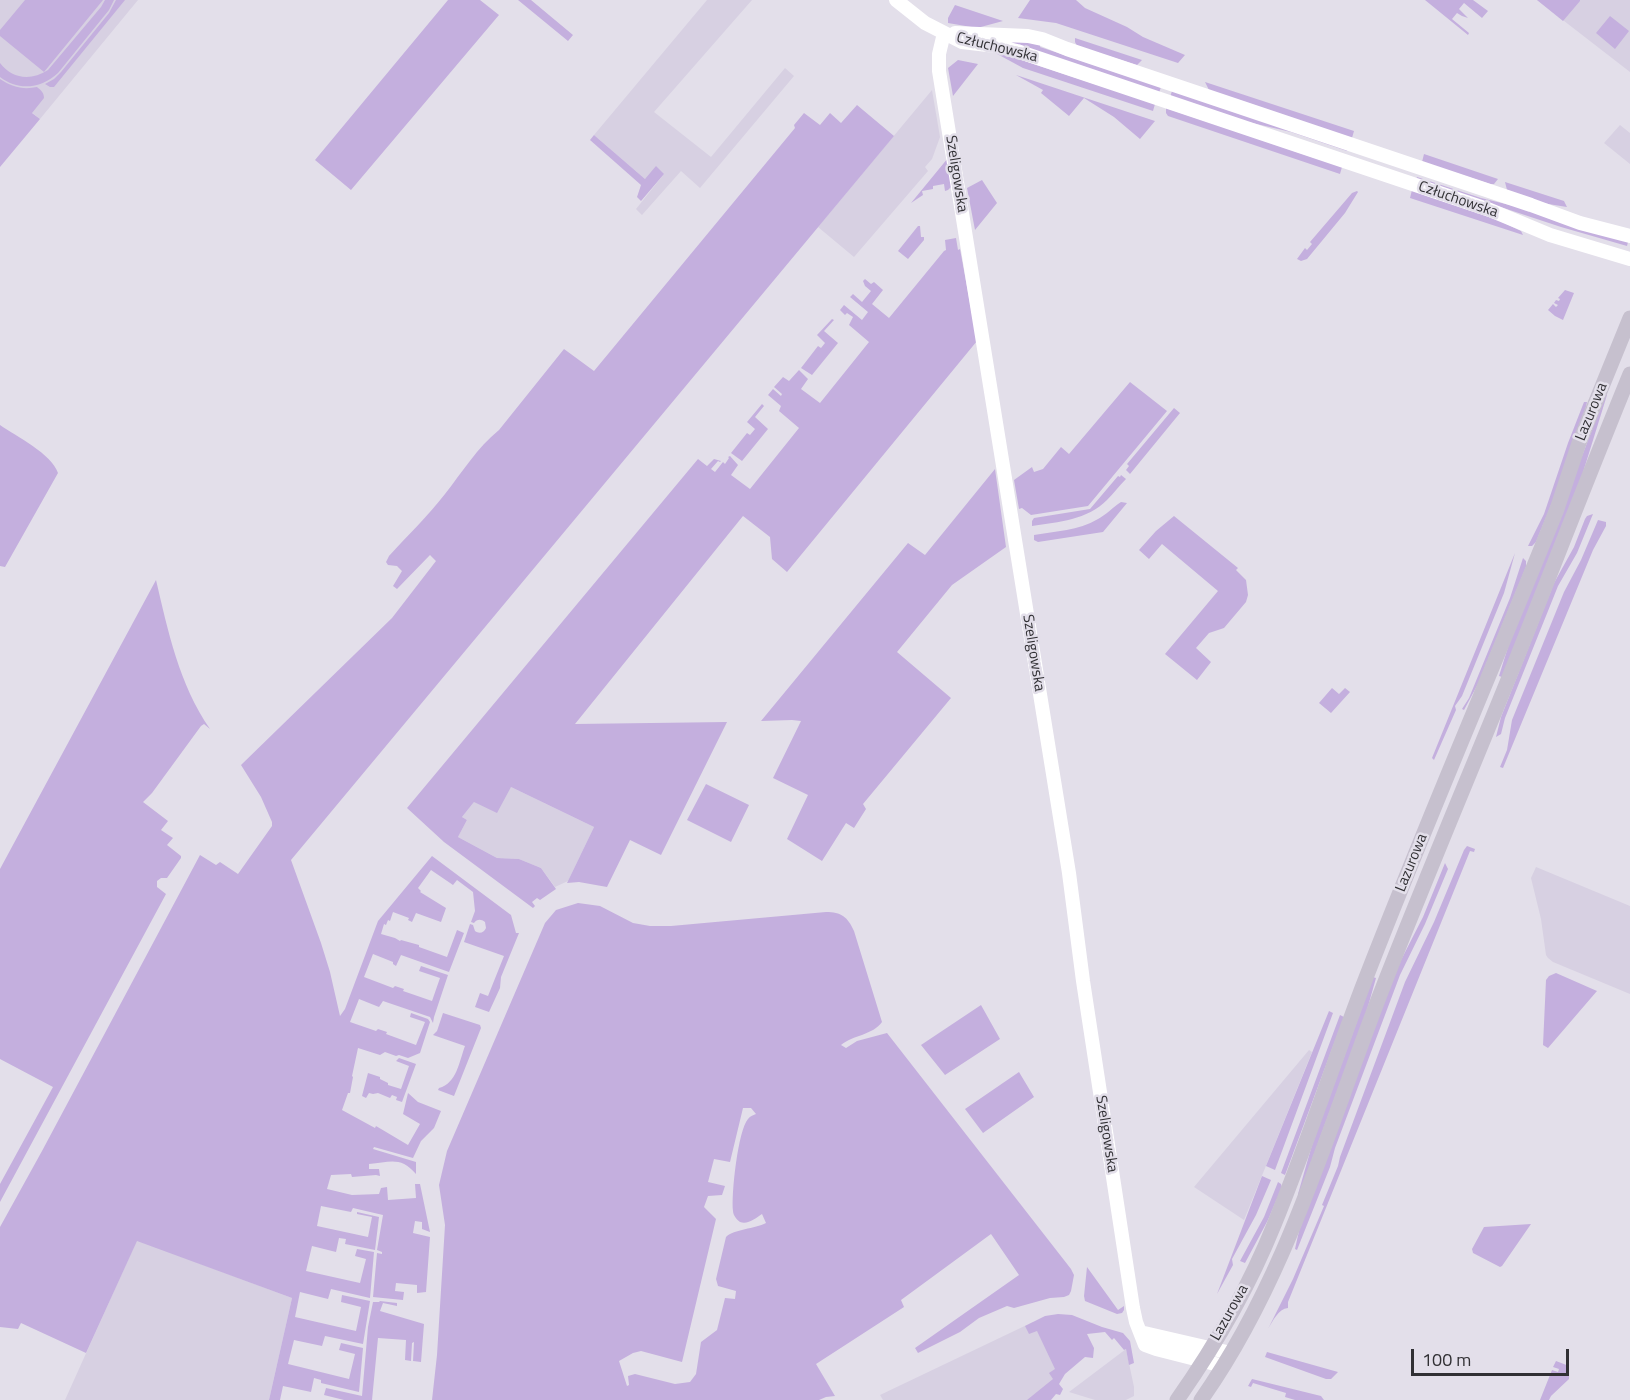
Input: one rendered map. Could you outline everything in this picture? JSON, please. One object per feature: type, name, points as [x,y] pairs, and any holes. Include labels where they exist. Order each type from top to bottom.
[{"type":"main road","name":"Lazurowa","points":[[1177,1400],[1207,1355],[1249,1279],[1276,1219],[1362,987],[1557,509],[1579,443],[1630,318]]},
{"type":"main road","name":"Lazurowa","points":[[1201,1400],[1227,1360],[1269,1282],[1298,1216],[1386,978],[1630,374]]},
{"type":"street","points":[[896,0],[925,23],[944,33]]},
{"type":"street","name":"Człuchowska","points":[[944,33],[1019,35],[1042,39],[1580,223],[1630,236]]},
{"type":"street","name":"Człuchowska","points":[[944,33],[962,42],[1017,51],[1490,210],[1564,240],[1630,259]]},
{"type":"street","name":"Szeligowska","points":[[944,33],[939,54],[939,71],[1069,873],[1084,989],[1133,1308],[1145,1345],[1156,1349],[1207,1355]]},
{"type":"street","name":"Szeligowska","points":[[1140,1332],[1227,1360]]},
{"type":"shaded area","points":[[0,0],[138,0],[40,119],[0,87]]},
{"type":"shaded area","points":[[25,0],[103,0],[44,72],[0,36],[0,30]]},
{"type":"shaded area","points":[[105,0],[114,0],[109,10],[58,73],[44,82],[29,86],[14,85],[0,77],[0,63],[10,72],[22,77],[35,76],[48,70]]},
{"type":"shaded area","points":[[116,0],[125,0],[54,87],[45,84],[61,72],[109,13]]},
{"type":"shaded area","points":[[448,0],[480,0],[499,15],[351,190],[315,160]]},
{"type":"shaded area","points":[[518,0],[531,0],[573,35],[568,41]]},
{"type":"shaded area","points":[[707,0],[752,0],[654,112],[711,157],[785,68],[794,76],[700,188],[681,171],[642,215],[636,209],[664,174],[645,179],[594,135]]},
{"type":"shaded area","points":[[1030,0],[1076,0],[1085,8],[1185,55],[1178,63],[1056,23],[1018,18]]},
{"type":"shaded area","points":[[1425,0],[1473,0],[1488,11],[1482,18],[1464,3],[1459,9],[1468,18],[1457,13],[1452,19],[1469,33],[1468,35]]},
{"type":"shaded area","points":[[1537,0],[1630,0],[1630,72]]},
{"type":"shaded area","points":[[1537,0],[1580,0],[1580,1],[1563,21]]},
{"type":"shaded area","points":[[955,5],[1003,21],[977,28],[948,23],[948,18]]},
{"type":"shaded area","points":[[1610,16],[1629,31],[1615,49],[1596,33]]},
{"type":"shaded area","points":[[972,37],[1041,43],[1040,47],[1161,87],[1159,93]]},
{"type":"shaded area","points":[[1075,38],[1142,60],[1137,65],[1077,46]]},
{"type":"shaded area","points":[[988,49],[1155,104],[1153,111],[1023,68]]},
{"type":"shaded area","points":[[958,60],[978,64],[953,96],[948,68]]},
{"type":"shaded area","points":[[1016,75],[1155,121],[1140,139],[1114,117],[1084,98],[1069,116],[1041,93],[1043,90]]},
{"type":"shaded area","points":[[0,79],[18,87],[37,87],[44,98],[32,113],[40,119],[0,167]]},
{"type":"shaded area","points":[[1205,82],[1354,131],[1352,138],[1216,93],[1209,90]]},
{"type":"shaded area","points":[[932,90],[940,137],[932,159],[925,167],[928,171],[854,257],[818,227]]},
{"type":"shaded area","points":[[1172,91],[1348,149],[1347,151],[1291,132],[1235,119],[1170,97]]},
{"type":"shaded area","points":[[857,105],[894,136],[291,860],[321,943],[340,1016],[345,1009],[378,921],[432,856],[511,915],[516,933],[519,933],[489,1012],[475,1007],[480,993],[488,996],[504,956],[464,942],[470,924],[478,932],[483,932],[486,928],[482,920],[471,922],[475,911],[473,892],[457,880],[453,885],[431,870],[418,888],[420,892],[446,908],[441,922],[416,913],[412,922],[408,920],[409,918],[393,912],[390,921],[384,924],[381,934],[419,945],[419,947],[447,957],[457,930],[464,933],[449,972],[401,955],[396,966],[393,962],[373,954],[364,977],[393,988],[395,986],[404,989],[403,991],[432,1001],[440,978],[419,971],[421,966],[448,975],[433,1023],[430,1017],[383,1001],[379,1007],[359,999],[350,1022],[376,1031],[378,1029],[387,1032],[386,1034],[416,1045],[425,1022],[410,1017],[411,1013],[428,1019],[430,1022],[420,1053],[408,1058],[385,1052],[380,1055],[358,1048],[350,1093],[348,1093],[342,1110],[408,1145],[420,1124],[403,1114],[408,1093],[418,1102],[441,1111],[434,1128],[421,1141],[413,1158],[374,1147],[373,1149],[416,1162],[416,1174],[400,1162],[369,1164],[369,1169],[379,1169],[380,1176],[331,1175],[327,1189],[352,1195],[379,1194],[381,1188],[387,1187],[388,1200],[416,1198],[415,1184],[420,1184],[430,1232],[422,1229],[422,1222],[415,1221],[413,1233],[430,1237],[426,1292],[417,1293],[417,1285],[396,1283],[395,1291],[404,1292],[403,1300],[373,1297],[377,1253],[382,1254],[377,1250],[383,1215],[353,1208],[351,1212],[321,1206],[317,1226],[368,1237],[372,1217],[357,1214],[357,1212],[379,1217],[375,1250],[345,1244],[346,1239],[339,1238],[336,1252],[312,1246],[306,1271],[360,1283],[366,1259],[355,1256],[357,1249],[374,1252],[370,1298],[331,1289],[328,1299],[300,1292],[295,1317],[356,1331],[361,1307],[341,1302],[342,1295],[370,1301],[363,1344],[325,1336],[322,1346],[294,1340],[288,1364],[349,1379],[355,1354],[339,1350],[341,1343],[363,1348],[359,1392],[321,1383],[321,1380],[314,1378],[311,1392],[283,1386],[280,1400],[269,1400],[292,1298],[137,1241],[86,1353],[21,1323],[18,1329],[0,1327],[0,1227],[200,855],[216,865],[220,862],[238,874],[272,826],[261,797],[241,765],[392,618],[436,561],[430,555],[397,589],[393,586],[402,571],[397,566],[388,565],[386,562],[389,556],[425,518],[564,349],[594,371],[795,128],[794,125],[804,113],[820,125],[830,113],[841,123]]},
{"type":"shaded area","points":[[1166,108],[1342,167],[1340,174],[1168,116]]},
{"type":"shaded area","points":[[1620,125],[1630,133],[1630,164],[1604,143]]},
{"type":"shaded area","points":[[594,135],[645,179],[656,166],[664,174],[641,201],[637,197],[641,185],[590,140]]},
{"type":"shaded area","points":[[1424,154],[1498,179],[1494,184],[1490,184],[1422,162]]},
{"type":"shaded area","points":[[948,158],[952,186],[945,191],[944,184],[933,186],[933,189],[922,191],[923,195],[911,203]]},
{"type":"shaded area","points":[[1417,177],[1628,242],[1627,246],[1561,227],[1416,179]]},
{"type":"shaded area","points":[[982,180],[997,203],[975,230],[967,188]]},
{"type":"shaded area","points":[[1505,182],[1564,201],[1567,207],[1542,203],[1507,190]]},
{"type":"shaded area","points":[[1412,190],[1496,219],[1521,231],[1523,235],[1410,198]]},
{"type":"shaded area","points":[[1357,191],[1345,213],[1307,259],[1301,261],[1297,259],[1305,248],[1307,250],[1312,244],[1310,242],[1352,193]]},
{"type":"shaded area","points":[[920,226],[921,237],[924,237],[924,240],[908,259],[898,251]]},
{"type":"shaded area","points":[[956,238],[977,341],[787,572],[772,559],[770,537],[743,516],[575,724],[727,722],[661,855],[630,840],[607,887],[579,882],[567,883],[594,827],[511,787],[497,813],[474,802],[462,817],[467,820],[458,837],[497,858],[519,859],[541,868],[556,889],[540,900],[537,898],[532,902],[535,906],[533,908],[444,842],[407,808],[698,459],[707,466],[714,459],[721,461],[718,461],[711,469],[715,472],[723,462],[725,464],[730,456],[738,465],[731,475],[750,489],[799,428],[779,411],[781,406],[768,395],[773,389],[781,396],[782,394],[774,387],[783,377],[789,381],[799,370],[808,379],[801,389],[820,403],[869,342],[849,325],[853,317],[847,313],[845,315],[840,310],[844,305],[862,320],[868,312],[850,297],[853,294],[862,302],[871,291],[863,281],[865,279],[871,284],[874,282],[883,290],[872,304],[889,318],[946,250],[945,240]]},
{"type":"shaded area","points":[[1565,290],[1574,293],[1563,320],[1548,310],[1553,304],[1556,307],[1558,305],[1554,303],[1556,300],[1559,301],[1558,298]]},
{"type":"shaded area","points":[[832,319],[834,320],[824,331],[838,343],[812,375],[801,368],[818,346],[821,348],[825,343],[817,335]]},
{"type":"shaded area","points":[[1130,382],[1167,411],[1088,506],[1031,515],[1022,508],[1019,509],[1014,480],[1032,467],[1034,472],[1043,469],[1061,447],[1069,454]]},
{"type":"shaded area","points":[[1606,394],[1576,495],[1502,677],[1499,676],[1508,647]]},
{"type":"shaded area","points":[[1584,402],[1587,402],[1586,407],[1554,498],[1536,542],[1528,546],[1544,514]]},
{"type":"shaded area","points":[[762,404],[764,406],[755,417],[768,429],[742,461],[731,453],[747,433],[750,435],[755,429],[747,422]]},
{"type":"shaded area","points":[[1174,408],[1180,413],[1130,474],[1126,470],[1129,466],[1127,464]]},
{"type":"shaded area","points":[[0,425],[41,452],[49,459],[58,473],[5,567],[0,566]]},
{"type":"shaded area","points":[[995,469],[1006,547],[952,585],[897,652],[951,698],[863,804],[866,809],[854,828],[846,823],[822,861],[787,839],[808,795],[773,778],[801,721],[761,721],[908,543],[925,555]]},
{"type":"shaded area","points":[[1121,475],[1126,479],[1107,500],[1091,512],[1072,519],[1032,526],[1034,518],[1090,509]]},
{"type":"shaded area","points":[[1121,502],[1127,503],[1103,532],[1038,542],[1034,540],[1034,535],[1067,530],[1090,523]]},
{"type":"shaded area","points":[[1593,514],[1577,553],[1558,586],[1505,718],[1501,734],[1496,737],[1501,717],[1554,583],[1574,547],[1585,519]]},
{"type":"shaded area","points":[[1174,516],[1238,568],[1236,570],[1246,580],[1248,595],[1246,602],[1224,628],[1209,633],[1196,648],[1211,662],[1197,680],[1165,654],[1218,591],[1162,544],[1149,559],[1139,550]]},
{"type":"shaded area","points":[[1598,520],[1606,522],[1606,526],[1593,550],[1503,768],[1500,767],[1507,750],[1512,720],[1564,592]]},
{"type":"shaded area","points":[[1515,553],[1504,593],[1434,760],[1432,758]]},
{"type":"shaded area","points":[[1523,558],[1526,561],[1526,567],[1478,684],[1464,710],[1462,709],[1469,698],[1510,598]]},
{"type":"shaded area","points":[[156,580],[182,676],[210,729],[204,724],[201,726],[143,802],[168,821],[161,830],[173,838],[167,845],[181,858],[167,878],[157,881],[157,887],[166,894],[0,1202],[0,1184],[53,1087],[0,1059],[0,869]]},
{"type":"shaded area","points":[[1332,688],[1339,694],[1345,688],[1350,692],[1331,713],[1319,703]]},
{"type":"shaded area","points":[[706,784],[749,805],[731,842],[687,820]]},
{"type":"shaded area","points":[[511,787],[594,827],[568,881],[555,887],[541,868],[519,859],[497,858],[458,837],[467,820],[462,817],[474,802]]},
{"type":"shaded area","points":[[1467,846],[1475,849],[1474,852],[1470,851],[1288,1302],[1288,1308],[1279,1313],[1268,1329],[1293,1279],[1324,1206],[1322,1205],[1405,982]]},
{"type":"shaded area","points":[[1445,863],[1448,869],[1400,975],[1297,1250],[1295,1249],[1299,1231],[1388,991],[1423,917]]},
{"type":"shaded area","points":[[1536,867],[1630,906],[1630,994],[1548,958],[1531,878]]},
{"type":"shaded area","points":[[578,903],[600,906],[633,923],[650,926],[826,912],[843,916],[854,931],[882,1022],[873,1030],[841,1045],[846,1048],[857,1041],[887,1033],[1071,1269],[1074,1275],[1069,1295],[1014,1308],[1007,1306],[979,1318],[960,1332],[918,1353],[915,1348],[1019,1275],[991,1234],[901,1300],[904,1307],[816,1364],[835,1396],[819,1400],[432,1400],[445,1225],[439,1185],[447,1151],[545,923],[556,910]],"holes":[[[743,1108],[751,1108],[756,1114],[748,1119],[741,1136],[734,1178],[733,1213],[743,1223],[752,1221],[762,1214],[766,1223],[734,1232],[726,1237],[716,1279],[718,1286],[736,1291],[735,1299],[725,1298],[717,1330],[701,1342],[696,1374],[690,1382],[675,1384],[635,1374],[628,1376],[629,1385],[627,1386],[619,1361],[633,1353],[641,1351],[682,1362],[716,1219],[704,1207],[708,1196],[722,1195],[725,1186],[708,1182],[714,1159],[730,1162]]]},
{"type":"shaded area","points":[[1556,973],[1597,991],[1548,1048],[1543,1045],[1546,980]]},
{"type":"shaded area","points":[[1373,977],[1376,978],[1367,1010],[1299,1195],[1312,1145]]},
{"type":"shaded area","points":[[981,1005],[1000,1039],[945,1075],[921,1045]]},
{"type":"shaded area","points":[[1329,1011],[1333,1013],[1275,1170],[1266,1166]]},
{"type":"shaded area","points":[[443,1013],[480,1025],[481,1028],[454,1096],[438,1090],[454,1077],[465,1046],[433,1035],[437,1031]]},
{"type":"shaded area","points":[[1340,1015],[1344,1017],[1285,1175],[1281,1173]]},
{"type":"shaded area","points":[[1309,1050],[1312,1052],[1244,1220],[1194,1187]]},
{"type":"shaded area","points":[[399,1058],[416,1064],[402,1102],[396,1100],[397,1097],[392,1095],[390,1098],[378,1093],[369,1093],[366,1098],[362,1096],[368,1073],[380,1077],[388,1085],[401,1089],[409,1066],[396,1061]]},
{"type":"shaded area","points":[[1019,1072],[1034,1097],[983,1133],[965,1109]]},
{"type":"shaded area","points":[[1262,1176],[1271,1180],[1256,1215],[1232,1259],[1233,1265],[1217,1294]]},
{"type":"shaded area","points":[[1278,1182],[1282,1187],[1268,1220],[1245,1263],[1240,1261],[1264,1217]]},
{"type":"shaded area","points":[[1531,1224],[1500,1267],[1473,1253],[1472,1249],[1484,1227]]},
{"type":"shaded area","points":[[137,1240],[292,1298],[269,1400],[65,1400]]},
{"type":"shaded area","points":[[1087,1267],[1118,1310],[1124,1306],[1122,1313],[1117,1314],[1085,1301]]},
{"type":"shaded area","points":[[373,1302],[397,1303],[397,1306],[383,1303],[380,1311],[424,1324],[421,1362],[413,1361],[414,1342],[412,1343],[411,1361],[405,1360],[406,1340],[378,1338],[372,1400],[344,1400],[324,1395],[326,1388],[362,1396],[368,1327]]},
{"type":"shaded area","points":[[1072,1315],[1123,1333],[1130,1341],[1134,1363],[1129,1365],[1126,1349],[1124,1350],[1114,1338],[1112,1340],[1105,1332],[1087,1334],[1094,1348],[1093,1358],[1085,1357],[1065,1374],[1059,1384],[1063,1389],[1060,1395],[1056,1394],[1051,1400],[1027,1400],[1053,1379],[1049,1373],[1055,1369],[1037,1331],[1029,1334],[1025,1326],[1045,1316]]},
{"type":"shaded area","points":[[1033,1322],[1061,1378],[1033,1400],[883,1400],[880,1395]]},
{"type":"shaded area","points":[[1126,1349],[1134,1396],[1126,1400],[1095,1400],[1069,1392]]},
{"type":"shaded area","points":[[1267,1352],[1338,1372],[1331,1379],[1326,1379],[1265,1357]]},
{"type":"shaded area","points":[[1556,1361],[1569,1366],[1569,1379],[1549,1400],[1540,1400],[1552,1370],[1558,1372],[1559,1369],[1553,1367]]},
{"type":"shaded area","points":[[1252,1379],[1321,1396],[1324,1400],[1295,1400],[1285,1397],[1286,1393],[1253,1383],[1251,1387],[1248,1386]]}]
